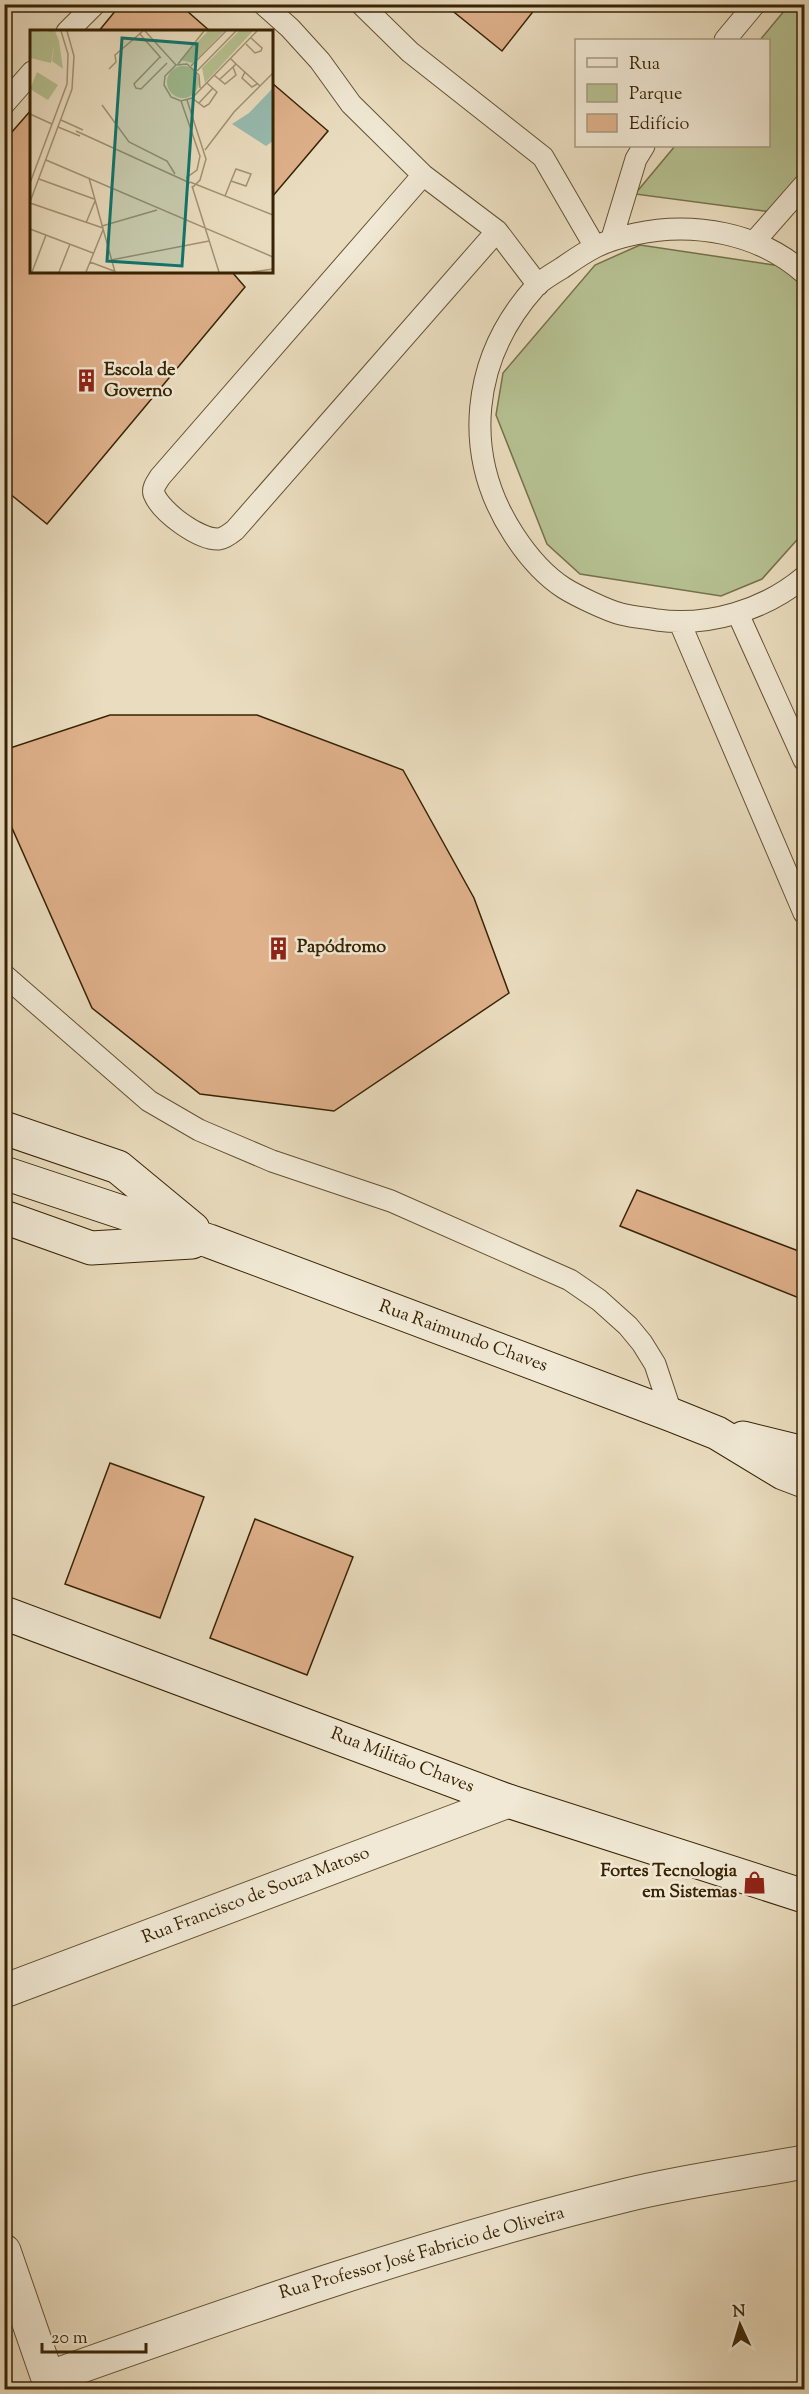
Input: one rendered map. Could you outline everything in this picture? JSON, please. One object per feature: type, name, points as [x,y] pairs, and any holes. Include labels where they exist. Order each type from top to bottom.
[{"type":"street","name":"Rua Raimundo Chaves","points":[[4,1128],[118,1167],[209,1242]]},
{"type":"street","name":"Rua Raimundo Chaves","points":[[4,1173],[209,1242],[672,1414],[717,1433],[783,1473],[804,1481]]},
{"type":"street","name":"Rua Raimundo Chaves","points":[[4,1217],[91,1248],[209,1242]]},
{"type":"street","name":"Rua Raimundo Chaves","points":[[717,1433],[798,1447]]},
{"type":"street","name":"Rua Militão Chaves","points":[[4,1613],[508,1801],[804,1896]]},
{"type":"street","name":"Rua Francisco de Souza Matoso","points":[[4,1991],[508,1801]]},
{"type":"street","name":"Rua Professor José Fabricio de Oliveira","points":[[50,2384],[262,2302],[475,2236],[628,2195],[804,2162]]},
{"type":"street","points":[[4,2251],[50,2384]]},
{"type":"lane","points":[[69,30],[95,4]]},
{"type":"lane","points":[[263,4],[290,28],[320,61],[351,104],[423,175],[497,231],[538,285]]},
{"type":"lane","points":[[361,4],[410,52],[543,157],[603,242]]},
{"type":"lane","points":[[726,39],[755,4]]},
{"type":"lane","points":[[4,104],[30,74]]},
{"type":"lane","points":[[603,242],[636,159],[643,147]]},
{"type":"lane","points":[[423,175],[160,477],[154,487],[155,495],[182,524],[199,534],[218,539],[228,536],[235,530],[497,231]]},
{"type":"lane","points":[[754,242],[804,185]]},
{"type":"lane","points":[[800,587],[738,614],[680,623],[619,614],[563,588],[526,554],[499,513],[483,467],[479,417],[487,368],[507,324],[538,285],[603,242],[660,228],[708,229],[754,242],[793,263],[804,273]]},
{"type":"lane","points":[[738,614],[804,760]]},
{"type":"lane","points":[[680,623],[804,913]]},
{"type":"lane","points":[[4,975],[149,1101],[199,1130],[272,1161],[391,1201],[570,1280],[599,1300],[628,1326],[642,1343],[655,1364],[672,1414]]},
{"type":"green space","points":[[789,5],[804,5],[804,173],[772,212],[635,194],[674,147],[770,147],[770,39],[761,39]]},
{"type":"green space","points":[[640,245],[781,266],[804,286],[804,532],[762,579],[721,596],[580,574],[547,544],[496,415],[503,373],[595,265]]},
{"type":"building","points":[[121,4],[179,4],[209,30],[100,30]]},
{"type":"building","points":[[444,4],[539,4],[502,51]]},
{"type":"building","points":[[273,84],[328,131],[273,196]]},
{"type":"building","name":"Escola de Governo","points":[[30,111],[30,273],[233,273],[245,287],[47,524],[4,489],[4,141]]},
{"type":"building","name":"Papódromo","points":[[110,715],[257,715],[403,770],[474,898],[509,993],[334,1111],[200,1094],[92,1008],[4,810],[4,750]]},
{"type":"building","points":[[637,1190],[804,1253],[804,1300],[620,1226]]},
{"type":"building","points":[[110,1463],[204,1497],[160,1618],[65,1584]]},
{"type":"building","points":[[255,1519],[353,1557],[307,1675],[210,1638]]},
{"type":"place","name":"Escola de Governo","points":[[86,381]]},
{"type":"place","name":"Papódromo","points":[[279,948]]},
{"type":"place","name":"Fortes Tecnologia em Sistemas","points":[[755,1882]]}]
